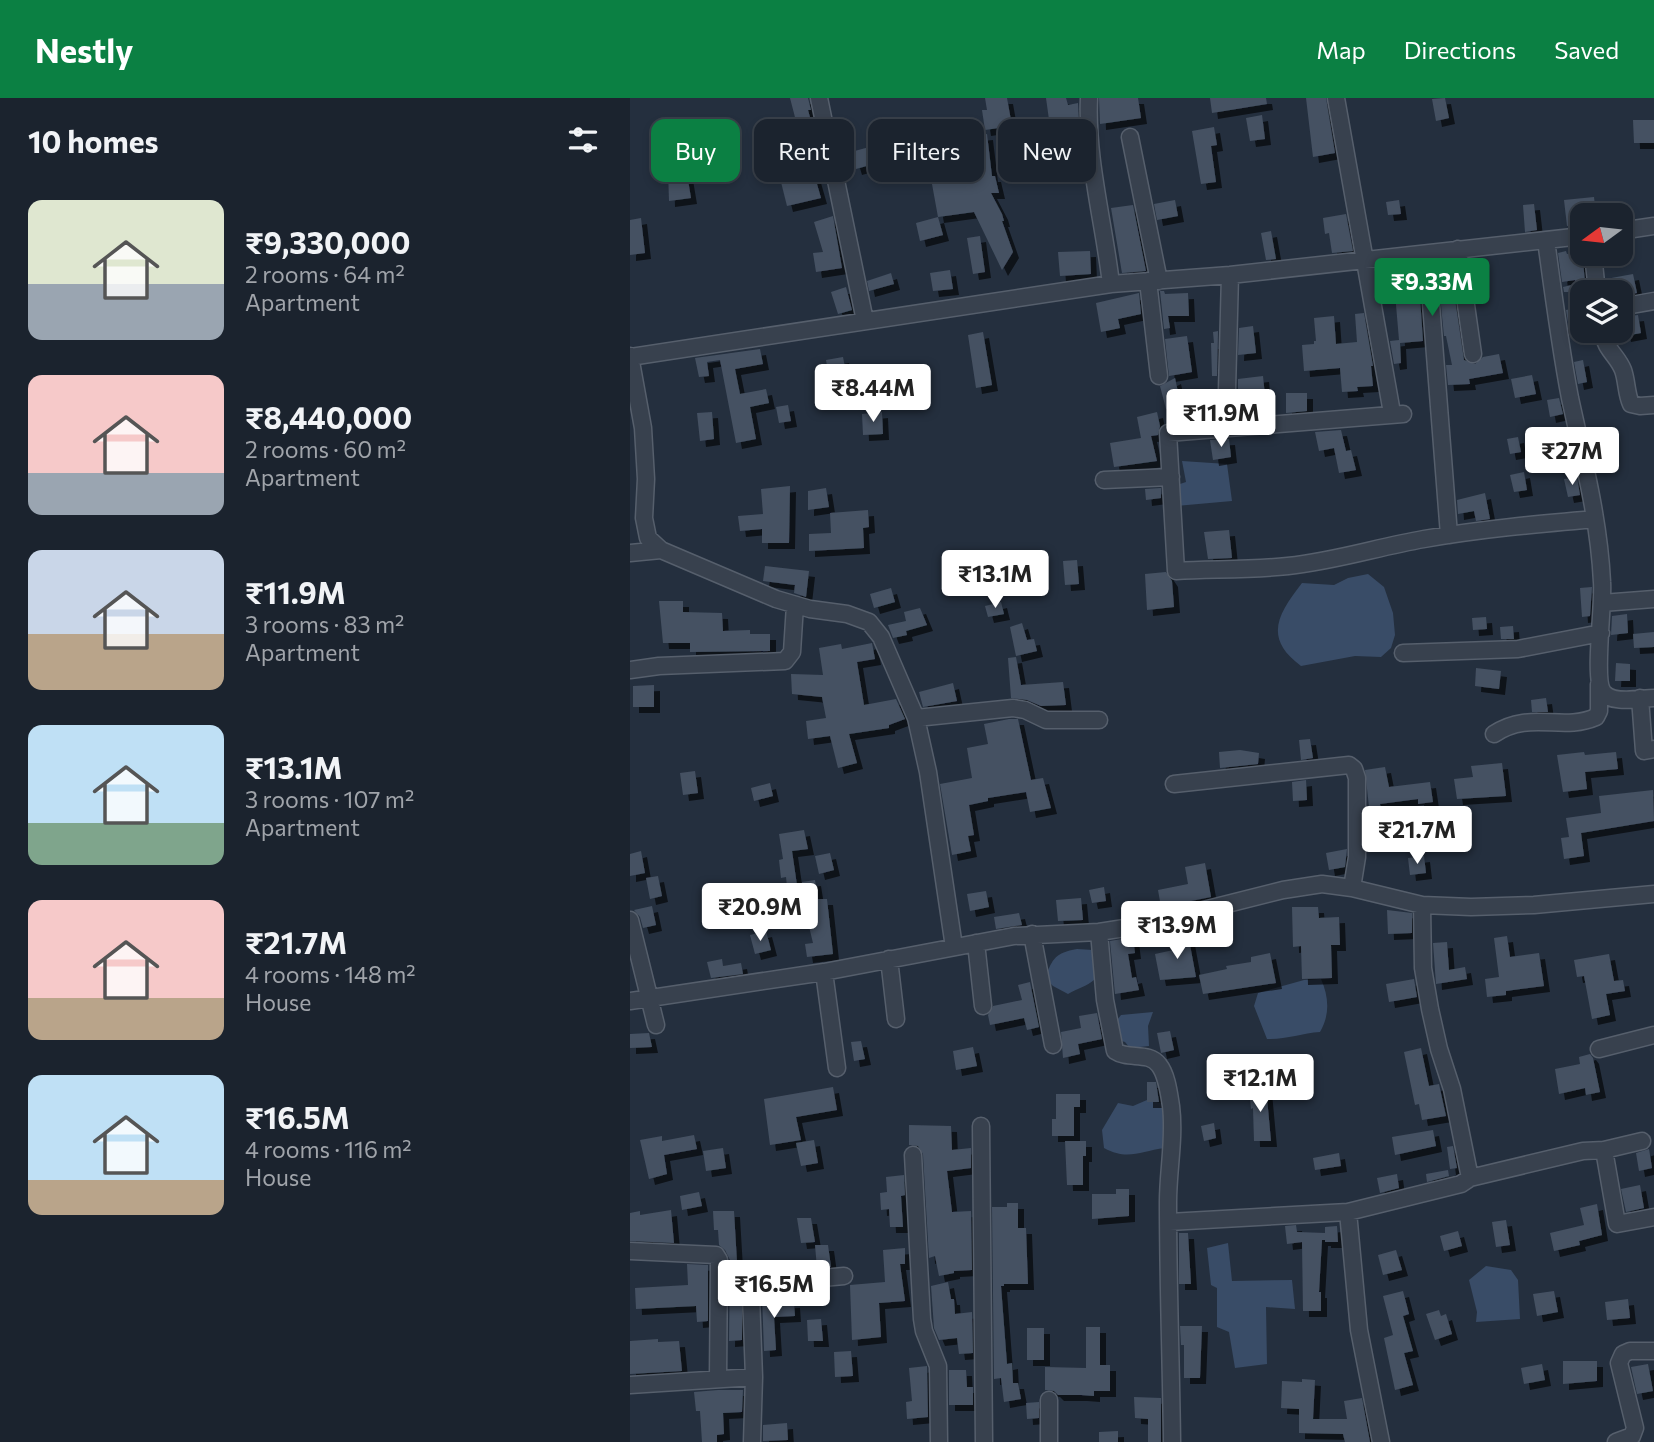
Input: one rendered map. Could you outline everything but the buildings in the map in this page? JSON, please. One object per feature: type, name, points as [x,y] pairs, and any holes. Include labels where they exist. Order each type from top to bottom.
[{"type":"street","points":[[819,98],[865,321]]},
{"type":"street","points":[[1089,98],[1091,149],[1111,284]]},
{"type":"street","points":[[1336,98],[1364,260],[1397,414],[1168,433],[1176,571],[1287,566],[1349,557],[1422,539],[1494,528],[1595,519]]},
{"type":"street","points":[[1130,137],[1153,281],[1159,376]]},
{"type":"street","points":[[1633,229],[1654,226]]},
{"type":"street","points":[[954,947],[928,772],[916,718],[881,637],[869,622],[847,614],[810,609],[776,599],[661,550],[648,538],[638,494],[643,428],[630,357],[1111,284],[1230,275],[1570,237]]},
{"type":"street","points":[[1494,734],[1515,723],[1582,721],[1596,717],[1599,711],[1598,670],[1603,583],[1595,519],[1570,396],[1546,240]]},
{"type":"street","points":[[1458,249],[1473,354]]},
{"type":"street","points":[[1226,428],[1230,275]]},
{"type":"street","points":[[1633,305],[1654,301]]},
{"type":"street","points":[[1431,304],[1449,535]]},
{"type":"street","points":[[1605,343],[1624,374],[1631,404],[1640,407],[1654,405]]},
{"type":"street","points":[[1104,480],[1171,477]]},
{"type":"street","points":[[630,553],[661,550]]},
{"type":"street","points":[[1602,603],[1654,599]]},
{"type":"street","points":[[630,670],[659,666],[785,661],[792,652],[795,605]]},
{"type":"street","points":[[1404,653],[1518,649],[1601,634]]},
{"type":"street","points":[[1599,684],[1604,694],[1613,699],[1647,698],[1644,751],[1654,749]]},
{"type":"street","points":[[916,718],[1013,708],[1025,710],[1046,720],[1099,720]]},
{"type":"street","points":[[1174,784],[1349,765],[1354,769],[1357,778],[1357,856],[1352,888]]},
{"type":"street","points":[[630,1001],[824,972],[1032,934],[1099,932],[1144,925],[1283,890],[1322,884],[1352,888],[1422,905],[1471,908],[1654,894]]},
{"type":"street","points":[[1422,905],[1423,968],[1430,1009],[1452,1088],[1470,1178]]},
{"type":"street","points":[[630,920],[656,1025]]},
{"type":"street","points":[[1099,932],[1105,1000],[1115,1051],[1119,1054],[1147,1057],[1157,1062],[1163,1072],[1171,1107],[1169,1222],[1172,1442]]},
{"type":"street","points":[[1032,934],[1053,1045]]},
{"type":"street","points":[[975,943],[983,1006]]},
{"type":"street","points":[[889,959],[896,1020]]},
{"type":"street","points":[[824,972],[837,1068]]},
{"type":"street","points":[[1600,1049],[1654,1035]]},
{"type":"street","points":[[981,1126],[984,1442]]},
{"type":"street","points":[[1169,1222],[1348,1212],[1461,1184],[1470,1178],[1642,1141]]},
{"type":"street","points":[[1604,1150],[1617,1224],[1654,1217]]},
{"type":"street","points":[[913,1155],[922,1319],[937,1366],[939,1442]]},
{"type":"street","points":[[1348,1212],[1359,1331],[1381,1442]]},
{"type":"street","points":[[630,1251],[716,1255],[719,1260],[718,1380]]},
{"type":"street","points":[[752,1442],[753,1289],[767,1283],[844,1276]]},
{"type":"street","points":[[1616,1442],[1632,1436],[1635,1428],[1619,1363],[1623,1354],[1630,1351],[1654,1350]]},
{"type":"street","points":[[630,1385],[754,1377]]},
{"type":"street","points":[[1049,1400],[1049,1442]]},
{"type":"water","points":[[1182,461],[1227,464],[1232,501],[1176,506],[1174,486],[1186,482]]},
{"type":"water","points":[[1368,574],[1384,587],[1393,613],[1395,635],[1391,648],[1381,657],[1355,656],[1301,666],[1289,656],[1278,636],[1278,626],[1286,605],[1302,583],[1334,585],[1348,578]]},
{"type":"water","points":[[1093,950],[1095,979],[1068,994],[1045,978],[1056,958],[1064,952]]},
{"type":"water","points":[[1321,979],[1327,1006],[1326,1019],[1320,1032],[1267,1039],[1254,1006],[1258,993],[1304,980]]},
{"type":"water","points":[[1153,1012],[1148,1026],[1149,1046],[1130,1048],[1125,1042],[1118,1040],[1114,1024],[1121,1015]]},
{"type":"water","points":[[1147,1100],[1161,1103],[1169,1118],[1165,1148],[1127,1155],[1104,1148],[1102,1130],[1118,1103],[1133,1106]]},
{"type":"water","points":[[1228,1243],[1232,1281],[1292,1280],[1295,1309],[1266,1307],[1267,1364],[1235,1368],[1229,1332],[1217,1327],[1217,1288],[1211,1285],[1207,1248]]},
{"type":"water","points":[[1486,1266],[1511,1270],[1518,1280],[1520,1319],[1476,1322],[1477,1312],[1469,1280]]}]
